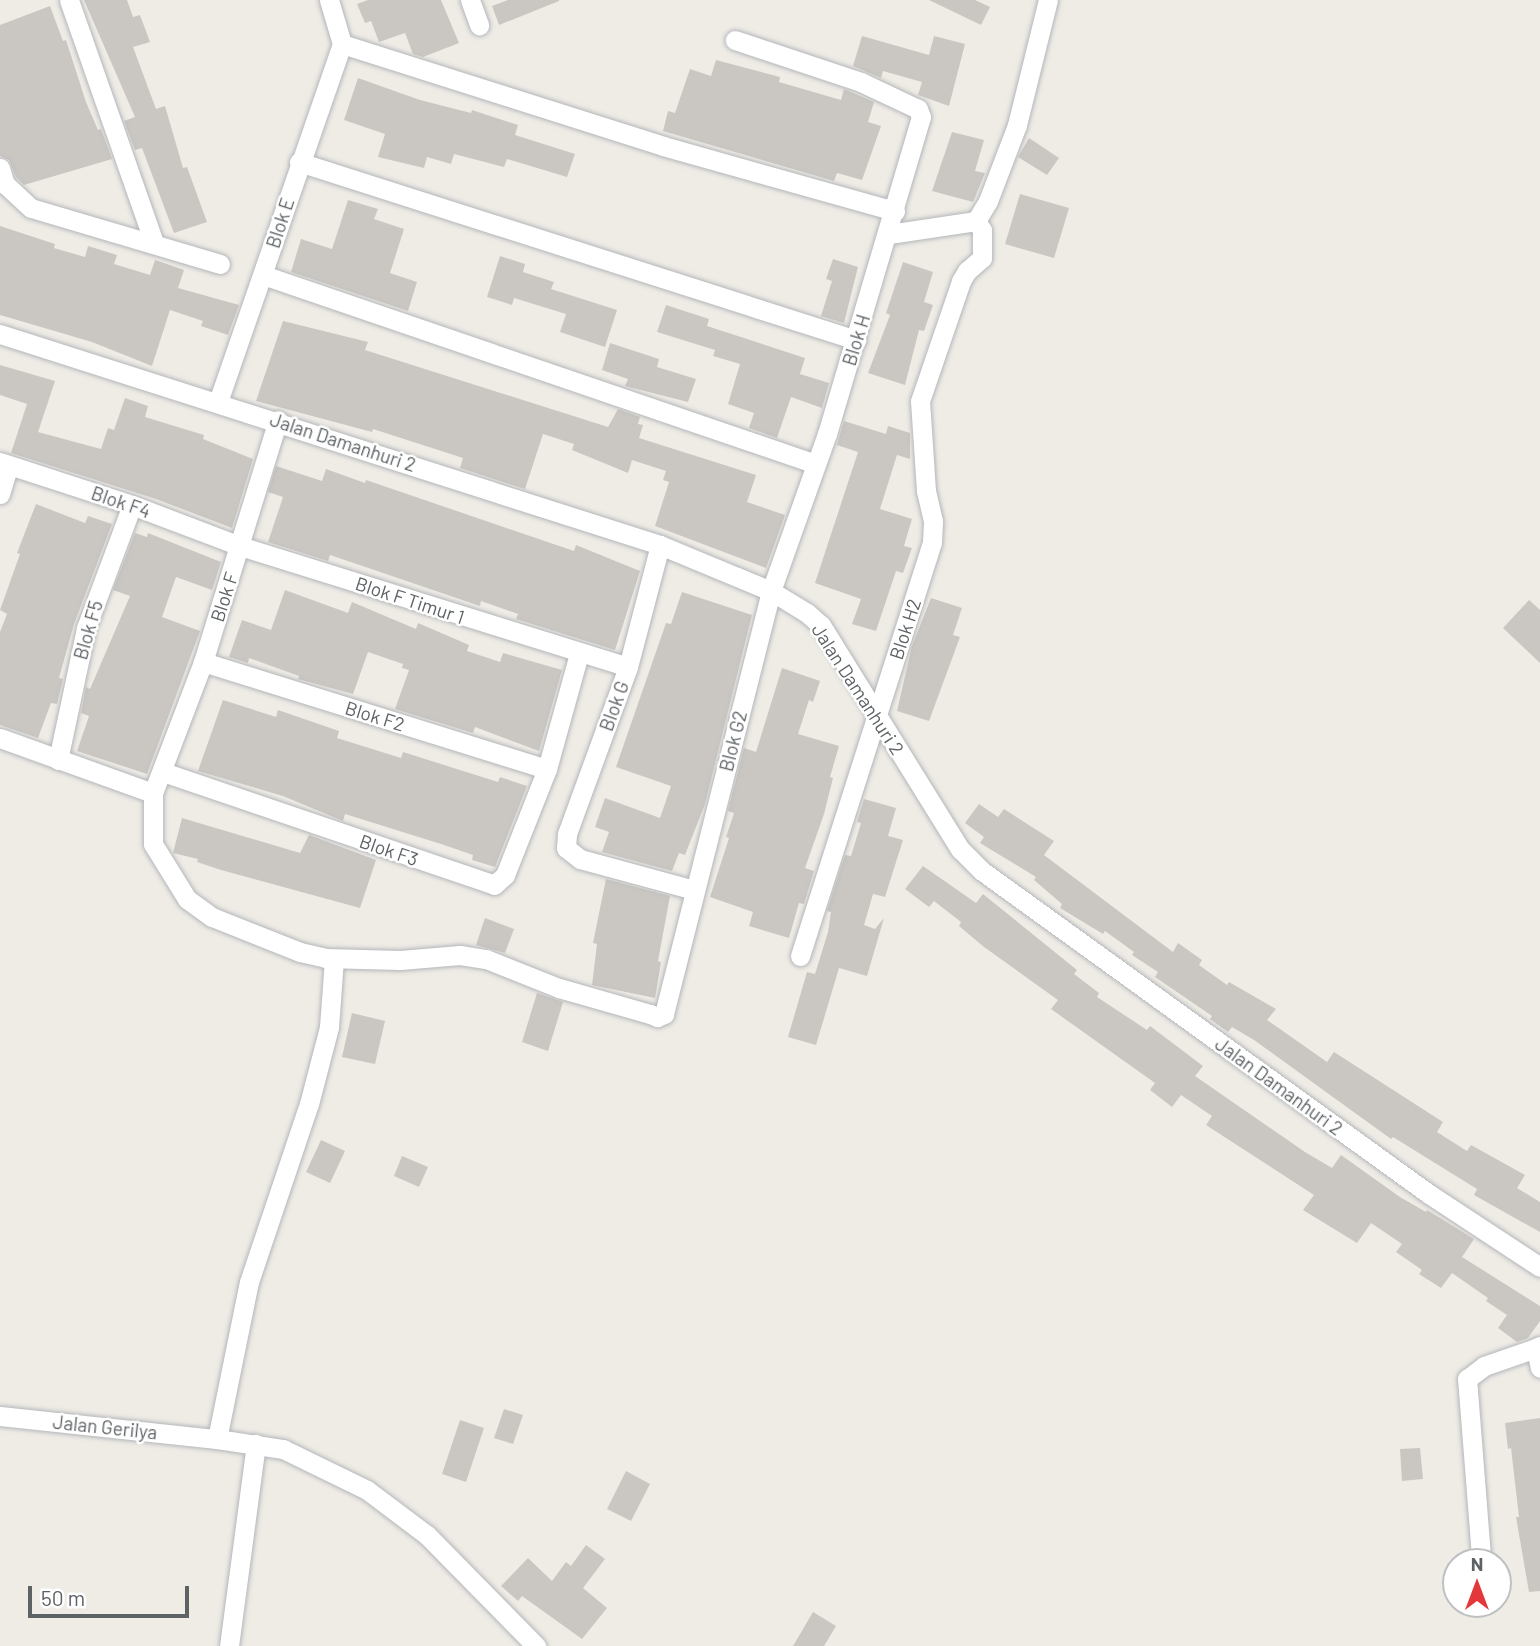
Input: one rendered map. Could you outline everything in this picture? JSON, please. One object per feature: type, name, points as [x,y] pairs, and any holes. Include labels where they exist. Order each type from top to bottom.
[{"type":"street","points":[[69,0],[154,243]]},
{"type":"street","points":[[329,0],[342,44],[663,146],[895,211]]},
{"type":"street","points":[[470,0],[479,25]]},
{"type":"street","points":[[889,234],[976,221],[988,201],[1017,125],[1048,0]]},
{"type":"street","name":"Blok H","points":[[735,40],[833,72],[896,98],[918,109],[921,117],[856,340],[771,591]]},
{"type":"street","name":"Blok E","points":[[218,402],[342,44]]},
{"type":"street","points":[[299,162],[856,340]]},
{"type":"street","points":[[0,168],[5,184],[25,205],[220,264]]},
{"type":"street","name":"Blok H2","points":[[800,956],[932,542],[933,521],[926,492],[920,401],[961,281],[967,271],[982,258],[982,230],[976,221]]},
{"type":"street","points":[[263,275],[816,464]]},
{"type":"street","name":"Jalan Damanhuri 2","points":[[0,334],[660,545],[771,591],[821,625],[960,849],[982,872],[1429,1194],[1540,1267]]},
{"type":"street","name":"Blok F","points":[[153,793],[203,662],[278,421]]},
{"type":"street","points":[[0,494],[5,464]]},
{"type":"street","name":"Blok F4","points":[[5,464],[131,505],[240,546]]},
{"type":"street","name":"Blok F5","points":[[58,760],[86,628],[131,505]]},
{"type":"street","name":"Blok G","points":[[660,545],[628,667],[567,834],[566,848],[580,859],[694,890]]},
{"type":"street","name":"Blok F Timur 1","points":[[240,546],[579,654],[628,667]]},
{"type":"street","name":"Blok G2","points":[[334,959],[400,960],[460,955],[486,959],[559,988],[657,1017],[664,1014],[669,1004],[694,890],[771,591]]},
{"type":"street","points":[[547,769],[579,654]]},
{"type":"street","name":"Blok F2","points":[[203,662],[547,769]]},
{"type":"street","points":[[0,738],[153,793],[153,844],[187,899],[199,910],[300,952],[334,959],[329,1027],[309,1104],[249,1282],[213,1439]]},
{"type":"street","name":"Blok F3","points":[[163,772],[494,885],[505,875],[547,769]]},
{"type":"street","points":[[1480,1548],[1467,1379],[1484,1366],[1538,1347],[1540,1368]]},
{"type":"street","name":"Jalan Gerilya","points":[[0,1416],[283,1449],[368,1490],[427,1535],[536,1646]]},
{"type":"street","points":[[229,1646],[256,1444]]},
{"type":"building","points":[[84,0],[127,0],[133,17],[140,15],[150,42],[133,47],[156,109],[165,106],[183,168],[187,167],[207,222],[174,233],[142,148],[135,150],[124,121],[135,117]]},
{"type":"building","points":[[368,0],[441,0],[459,43],[423,57],[413,54],[405,33],[379,42],[371,21],[365,23],[357,4]]},
{"type":"building","points":[[508,0],[559,1],[499,25],[492,6]]},
{"type":"building","points":[[929,0],[975,0],[990,7],[981,25]]},
{"type":"building","points":[[50,6],[63,41],[66,40],[86,102],[98,130],[101,129],[112,159],[24,185],[16,177],[9,160],[0,156],[0,25]]},
{"type":"building","points":[[862,36],[929,55],[934,36],[965,44],[949,106],[918,95],[922,82],[883,71],[881,78],[853,66]]},
{"type":"building","points":[[716,60],[780,77],[779,82],[841,100],[844,89],[874,102],[868,122],[881,126],[862,180],[837,173],[834,181],[663,131],[668,111],[675,113],[690,69],[711,76]]},
{"type":"building","points":[[358,78],[420,100],[471,113],[472,110],[518,125],[515,135],[575,154],[567,177],[507,159],[504,167],[454,154],[451,164],[427,157],[424,168],[378,157],[385,134],[344,120]]},
{"type":"building","points":[[952,132],[984,140],[975,171],[985,173],[973,202],[932,191]]},
{"type":"building","points":[[1029,138],[1059,158],[1047,175],[1018,157]]},
{"type":"building","points":[[1020,194],[1069,208],[1054,258],[1005,244]]},
{"type":"building","points":[[348,200],[378,209],[374,219],[404,229],[390,273],[417,282],[408,311],[291,272],[301,239],[332,249]]},
{"type":"building","points":[[0,226],[55,244],[54,248],[85,257],[88,246],[117,255],[114,264],[150,275],[155,260],[184,270],[178,288],[239,305],[228,335],[201,326],[203,321],[170,310],[152,366],[92,342],[0,315]]},
{"type":"building","points":[[500,256],[525,264],[523,272],[554,282],[551,289],[617,310],[605,347],[560,332],[566,314],[514,298],[512,305],[487,297]]},
{"type":"building","points":[[833,259],[858,267],[844,323],[821,316],[832,281],[826,279]]},
{"type":"building","points":[[903,262],[933,272],[924,302],[933,305],[924,331],[919,330],[905,385],[868,373],[890,315],[886,313]]},
{"type":"building","points":[[666,305],[709,319],[707,326],[805,358],[800,374],[829,383],[822,408],[791,397],[777,438],[749,428],[754,413],[728,404],[740,364],[713,356],[715,350],[657,332]]},
{"type":"building","points":[[283,321],[368,342],[365,350],[608,427],[618,409],[640,417],[638,424],[643,425],[639,438],[756,475],[747,502],[785,515],[766,568],[655,526],[669,482],[663,480],[666,471],[632,460],[628,473],[572,450],[574,444],[543,434],[525,489],[460,468],[463,458],[373,429],[372,432],[256,401]]},
{"type":"building","points":[[610,343],[659,359],[657,367],[696,379],[688,402],[625,386],[628,379],[602,370]]},
{"type":"building","points":[[0,365],[55,381],[38,432],[101,449],[108,428],[114,430],[125,398],[148,406],[145,417],[204,435],[203,439],[253,459],[232,528],[156,499],[11,453],[27,404],[0,395]]},
{"type":"building","points":[[844,421],[886,434],[888,426],[910,433],[910,459],[897,455],[880,509],[912,519],[904,546],[912,548],[903,573],[896,571],[876,631],[852,624],[861,599],[815,583],[858,452],[837,445]]},
{"type":"building","points":[[276,466],[322,481],[326,469],[365,483],[366,480],[574,551],[576,545],[640,571],[615,650],[516,619],[518,614],[481,601],[480,606],[330,555],[328,561],[268,542],[283,497],[268,492]]},
{"type":"building","points":[[36,504],[85,523],[88,516],[112,524],[74,624],[59,678],[63,679],[57,704],[51,703],[38,738],[0,725],[0,632],[7,614],[0,610],[20,554],[17,553]]},
{"type":"building","points":[[135,533],[147,537],[148,533],[221,562],[212,590],[176,577],[162,617],[200,631],[147,774],[77,751],[89,716],[81,713],[86,687],[90,689],[130,596],[113,590]]},
{"type":"building","points":[[285,590],[348,613],[352,602],[416,629],[418,623],[469,645],[467,651],[500,662],[503,653],[562,670],[539,751],[475,727],[473,733],[395,709],[409,670],[402,668],[403,664],[368,652],[353,694],[298,679],[299,676],[249,658],[248,663],[229,657],[242,620],[271,630]]},
{"type":"building","points":[[682,592],[752,615],[705,804],[685,855],[679,853],[672,871],[602,852],[609,832],[595,827],[605,798],[660,818],[671,786],[616,767],[666,623],[671,624]]},
{"type":"building","points":[[931,598],[962,608],[953,635],[960,637],[929,721],[897,711],[912,646]]},
{"type":"building","points":[[1529,600],[1540,610],[1540,663],[1503,628]]},
{"type":"building","points":[[782,668],[820,681],[813,702],[809,700],[798,734],[839,746],[830,777],[833,778],[824,814],[805,868],[814,871],[804,904],[799,903],[789,938],[749,926],[753,912],[710,897],[729,838],[726,837],[734,813],[728,811],[744,748],[756,752]]},
{"type":"building","points":[[223,700],[276,717],[278,710],[339,731],[337,738],[401,758],[403,752],[498,782],[500,777],[527,786],[495,867],[472,860],[473,855],[441,844],[345,814],[343,821],[283,796],[198,771]]},
{"type":"building","points":[[864,799],[896,808],[888,836],[903,840],[885,897],[873,894],[864,925],[875,929],[884,918],[867,976],[839,968],[816,1045],[788,1037],[807,972],[815,974],[828,932],[831,912],[827,911],[845,855],[851,856],[861,823],[857,822]]},
{"type":"building","points":[[979,804],[998,817],[1004,809],[1054,841],[1044,855],[1173,952],[1178,943],[1202,960],[1199,965],[1227,985],[1229,982],[1276,1009],[1267,1020],[1327,1062],[1334,1052],[1443,1122],[1437,1132],[1467,1151],[1471,1145],[1525,1175],[1517,1188],[1540,1202],[1540,1232],[1474,1195],[1477,1189],[1393,1137],[1391,1139],[1254,1040],[1232,1027],[1228,1032],[1210,1019],[1212,1016],[1155,977],[1158,972],[1132,955],[1134,952],[1105,931],[1103,934],[1060,908],[1062,904],[1034,880],[1036,877],[980,843],[984,837],[965,823]]},
{"type":"building","points":[[182,818],[300,853],[309,835],[376,860],[360,908],[221,870],[197,862],[198,859],[173,853]]},
{"type":"building","points":[[923,866],[976,903],[983,894],[1077,970],[1074,974],[1099,993],[1097,997],[1147,1030],[1150,1026],[1203,1066],[1195,1076],[1305,1152],[1332,1168],[1341,1155],[1400,1197],[1474,1239],[1462,1257],[1540,1306],[1540,1321],[1528,1338],[1517,1342],[1498,1328],[1507,1315],[1452,1273],[1441,1288],[1419,1274],[1422,1270],[1396,1252],[1402,1244],[1371,1223],[1357,1243],[1303,1210],[1314,1195],[1206,1125],[1212,1116],[1181,1095],[1172,1107],[1150,1090],[1155,1083],[1051,1009],[1058,1000],[984,947],[959,926],[961,922],[934,901],[929,907],[905,889]]},
{"type":"building","points":[[606,879],[670,896],[658,961],[661,962],[655,998],[592,985],[597,944],[593,943]]},
{"type":"building","points":[[485,918],[514,929],[505,953],[476,945]]},
{"type":"building","points":[[537,993],[563,1002],[548,1051],[522,1042]]},
{"type":"building","points":[[352,1013],[385,1021],[375,1064],[342,1057]]},
{"type":"building","points":[[321,1140],[345,1151],[330,1183],[306,1172]]},
{"type":"building","points":[[402,1156],[428,1167],[419,1187],[394,1176]]},
{"type":"building","points":[[504,1409],[523,1415],[513,1444],[494,1438]]},
{"type":"building","points":[[1540,1418],[1540,1591],[1529,1592],[1516,1517],[1519,1517],[1511,1448],[1508,1449],[1505,1423]]},
{"type":"building","points":[[460,1420],[484,1428],[466,1482],[442,1474]]},
{"type":"building","points":[[1420,1448],[1423,1479],[1402,1481],[1400,1449]]},
{"type":"building","points":[[626,1471],[650,1484],[631,1521],[607,1509]]},
{"type":"building","points":[[586,1545],[605,1559],[583,1588],[607,1608],[582,1639],[522,1596],[518,1601],[501,1586],[528,1558],[552,1581],[566,1562],[571,1566]]},
{"type":"building","points":[[813,1612],[836,1626],[824,1646],[793,1646]]}]
